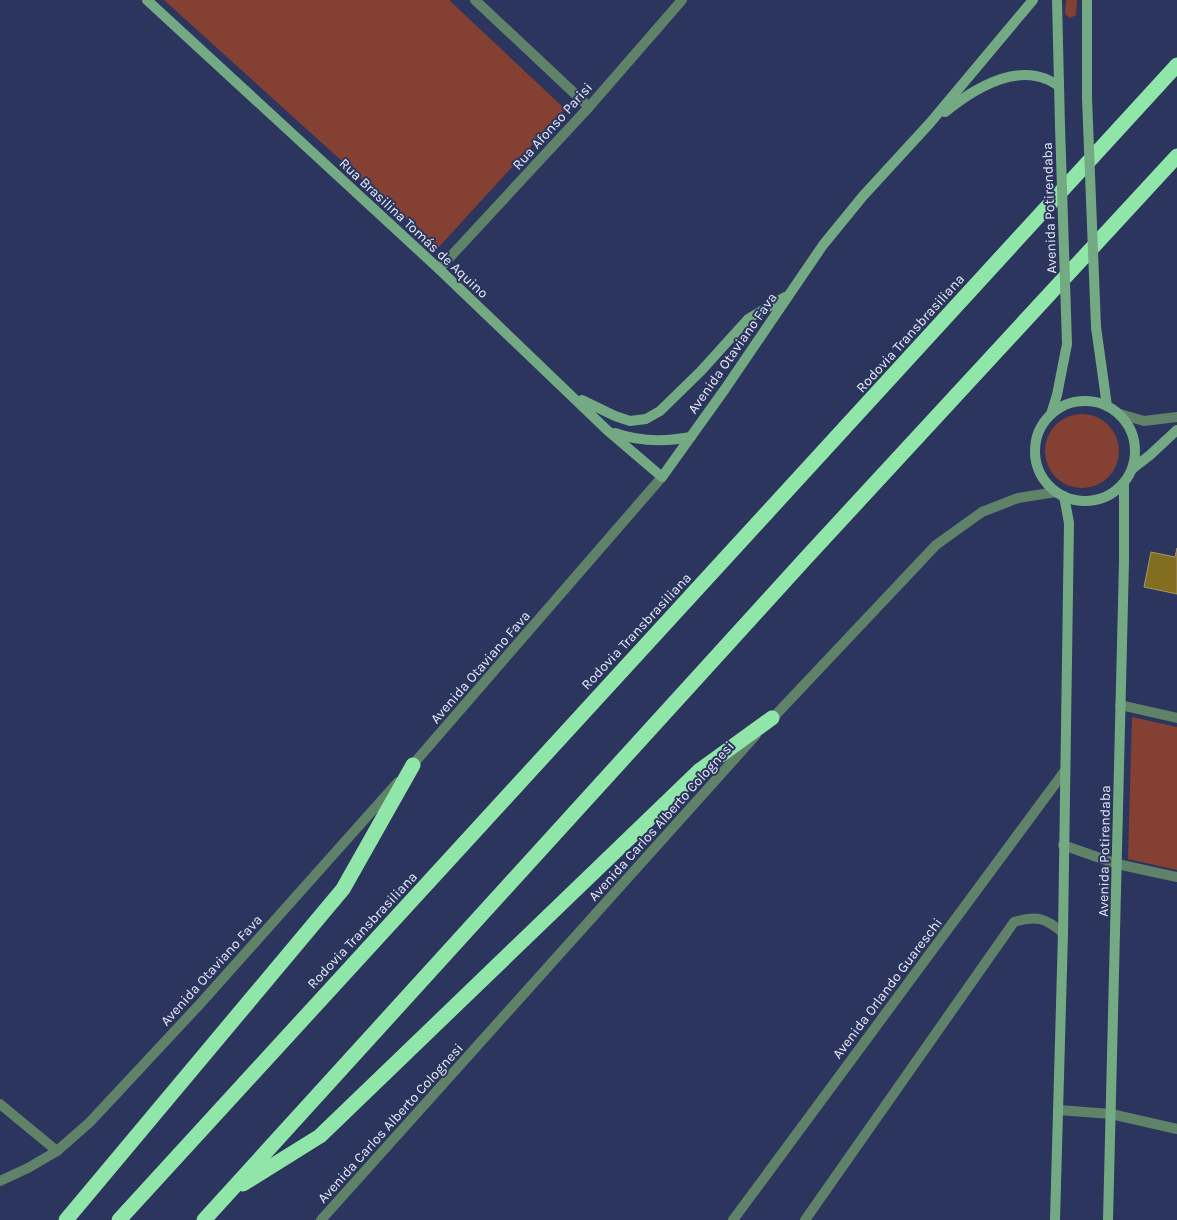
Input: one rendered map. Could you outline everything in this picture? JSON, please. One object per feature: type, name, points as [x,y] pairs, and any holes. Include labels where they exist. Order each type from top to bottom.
[{"type":"highway","name":"Rodovia Transbrasiliana","points":[[119,1220],[1177,64]]},
{"type":"highway","points":[[204,1220],[785,581],[1177,156]]},
{"type":"highway","points":[[227,1194],[320,1136],[700,770],[772,718]]},
{"type":"highway","points":[[66,1220],[343,889],[413,765]]},
{"type":"main road","name":"Rua Brasilina Tomás de Aquino","points":[[147,0],[439,269],[607,430],[662,477]]},
{"type":"main road","name":"Avenida Otaviano Fava","points":[[662,477],[824,245],[864,196],[930,123],[1032,0]]},
{"type":"main road","name":"Avenida Potirendaba","points":[[1051,414],[1057,395],[1067,344],[1057,0]]},
{"type":"main road","points":[[1087,0],[1087,98],[1096,327],[1108,406]]},
{"type":"main road","name":"Avenida Otaviano Fava","points":[[930,123],[962,100],[999,79],[1031,76],[1045,78],[1059,86]]},
{"type":"main road","points":[[574,397],[630,421],[646,419],[660,412],[701,371],[748,319],[788,296]]},
{"type":"main road","points":[[1055,1220],[1063,933],[1069,523],[1060,494],[1042,475],[1035,454],[1038,432],[1051,414],[1068,404],[1088,401],[1108,406],[1120,414],[1129,426],[1134,440],[1135,455],[1132,469],[1124,483],[1107,496],[1086,501],[1060,494]]},
{"type":"main road","points":[[607,430],[632,439],[673,440],[691,437]]},
{"type":"main road","points":[[1132,469],[1177,430]]},
{"type":"main road","name":"Avenida Potirendaba","points":[[1108,1220],[1124,483]]},
{"type":"street","points":[[475,0],[589,107]]},
{"type":"street","name":"Rua Afonso Parisi","points":[[439,269],[589,107],[682,0]]},
{"type":"street","points":[[1120,414],[1144,421],[1177,417]]},
{"type":"street","name":"Avenida Otaviano Fava","points":[[0,1181],[28,1168],[57,1151],[90,1122],[200,1004],[413,765],[662,477]]},
{"type":"street","name":"Avenida Carlos Alberto Colognesi","points":[[321,1220],[772,718],[936,545],[982,512],[1018,498],[1060,494]]},
{"type":"street","points":[[1120,705],[1177,718]]},
{"type":"street","name":"Avenida Orlando Guareschi","points":[[733,1220],[1064,772]]},
{"type":"street","points":[[1063,845],[1117,864],[1177,877]]},
{"type":"street","points":[[805,1220],[1014,922],[1027,918],[1040,919],[1053,924],[1063,933]]},
{"type":"street","points":[[0,1104],[57,1151]]},
{"type":"street","points":[[1059,1110],[1111,1114],[1177,1130]]},
{"type":"shaded area","points":[[164,0],[449,0],[565,109],[438,248]]},
{"type":"shaded area","points":[[1066,0],[1077,0],[1076,15],[1070,18],[1065,14]]},
{"type":"shaded area","points":[[1075,414],[1089,414],[1103,420],[1113,430],[1119,444],[1117,465],[1103,482],[1089,488],[1075,488],[1061,482],[1051,472],[1045,458],[1045,444],[1051,430],[1061,420]]},
{"type":"shaded area","points":[[1132,717],[1177,727],[1177,870],[1128,859]]},
{"type":"building","points":[[1177,548],[1177,594],[1144,587],[1151,552],[1175,557]]}]
